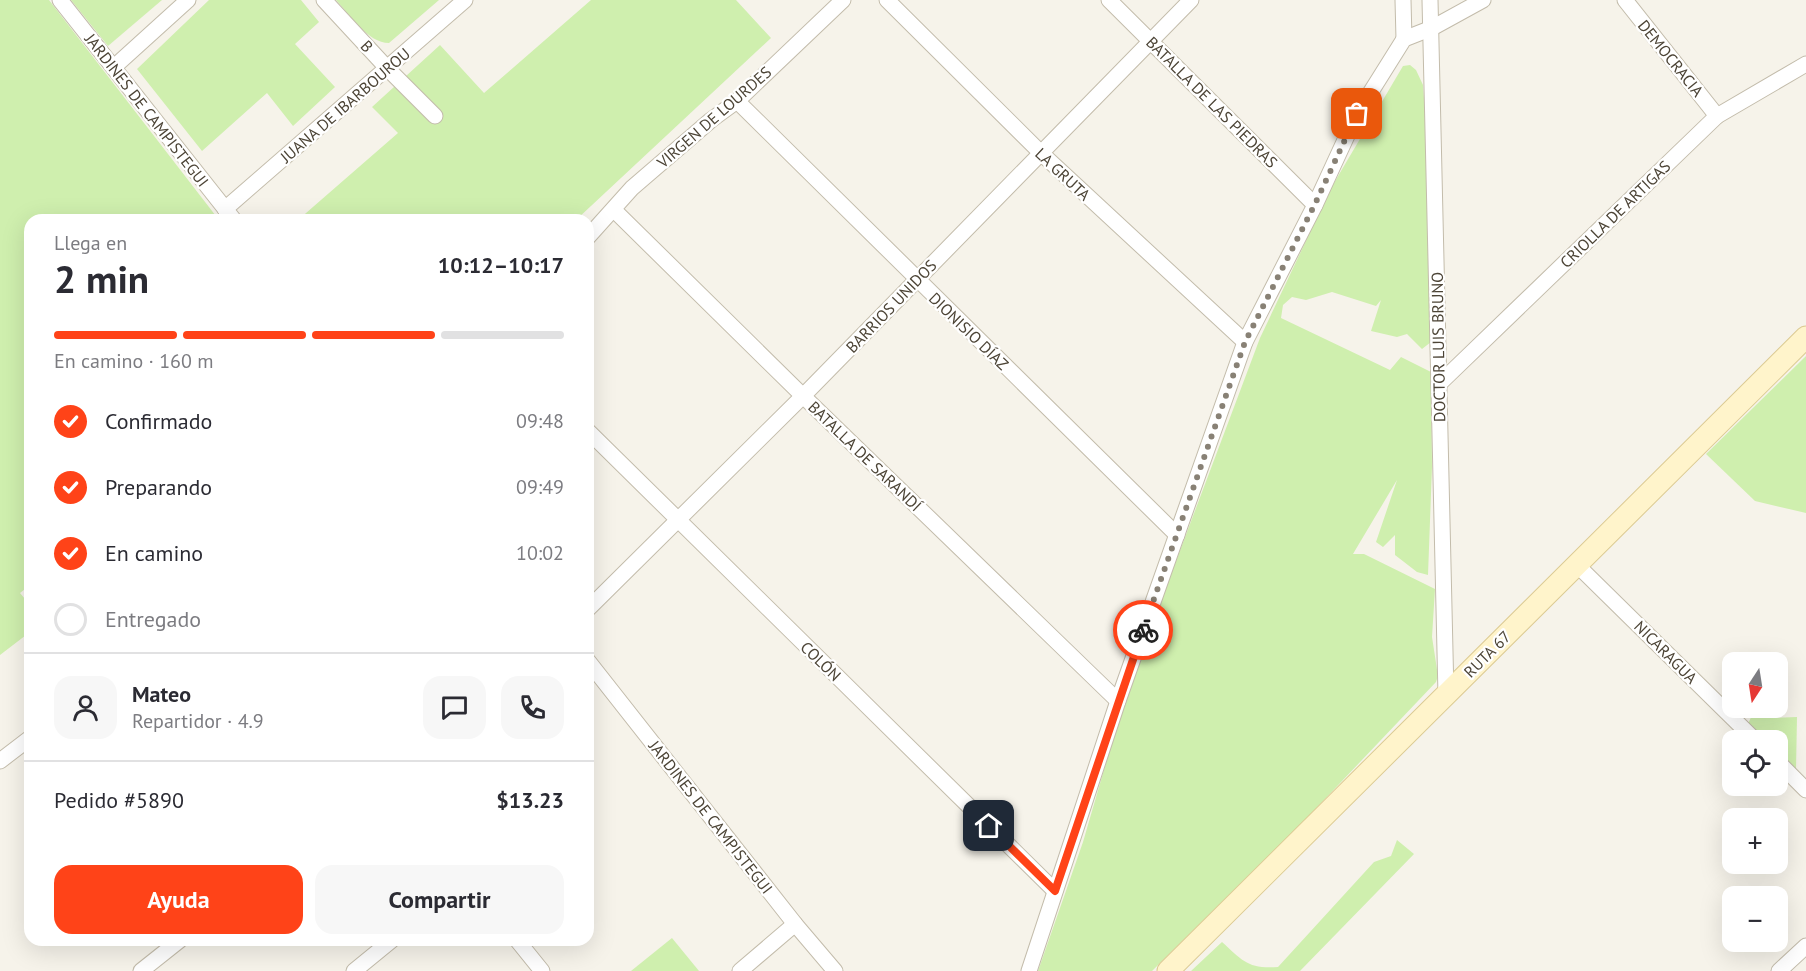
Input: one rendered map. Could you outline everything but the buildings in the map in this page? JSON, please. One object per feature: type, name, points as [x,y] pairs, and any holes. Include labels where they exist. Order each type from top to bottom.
[{"type":"street","name":"JARDINES DE CAMPISTEGUI","points":[[60,0],[229,214]]},
{"type":"street","points":[[114,67],[188,0]]},
{"type":"street","name":"B","points":[[324,0],[435,116]]},
{"type":"street","name":"JUANA DE IBARBOUROU","points":[[231,214],[387,68],[465,0]]},
{"type":"street","name":"VIRGEN DE LOURDES","points":[[594,231],[633,188],[711,120],[737,101],[843,0]]},
{"type":"street","name":"LA GRUTA","points":[[887,0],[1041,153],[1245,342]]},
{"type":"street","name":"BATALLA DE LAS PIEDRAS","points":[[1109,0],[1315,204]]},
{"type":"street","name":"BARRIOS UNIDOS","points":[[594,603],[803,396],[1191,0]]},
{"type":"street","points":[[1029,971],[1118,701],[1245,342],[1315,204],[1357,114],[1404,39],[1403,0]]},
{"type":"street","name":"DOCTOR LUIS BRUNO","points":[[1430,0],[1446,695]]},
{"type":"street","points":[[1404,39],[1432,28],[1483,0]]},
{"type":"street","name":"DEMOCRACIA","points":[[1624,0],[1718,116]]},
{"type":"street","name":"CRIOLLA DE ARTIGAS","points":[[1439,384],[1718,116],[1806,64]]},
{"type":"street","name":"DIONISIO DÍAZ","points":[[737,101],[1177,535]]},
{"type":"street","name":"BATALLA DE SARANDÍ","points":[[614,210],[1118,701]]},
{"type":"street","name":"RUTA 67","points":[[1168,971],[1806,337]]},
{"type":"street","name":"COLÓN","points":[[594,437],[1055,891]]},
{"type":"street","name":"NICARAGUA","points":[[1576,564],[1745,730]]},
{"type":"street","name":"JARDINES DE CAMPISTEGUI","points":[[594,669],[795,924],[835,971]]},
{"type":"street","points":[[0,761],[24,743]]},
{"type":"street","points":[[1788,772],[1806,790]]},
{"type":"street","points":[[740,971],[795,924]]},
{"type":"street","points":[[141,971],[172,946]]},
{"type":"street","points":[[354,971],[385,946]]},
{"type":"street","points":[[522,946],[542,971]]},
{"type":"street","points":[[1779,971],[1806,946]]},
{"type":"green space","points":[[0,0],[49,0],[214,214],[24,214],[24,590],[20,593],[24,598],[24,637],[0,655]]},
{"type":"green space","points":[[71,0],[162,0],[108,46]]},
{"type":"green space","points":[[209,0],[301,0],[319,22],[295,44],[335,87],[293,126],[267,93],[202,151],[137,69]]},
{"type":"green space","points":[[336,0],[439,0],[389,43],[381,42],[367,33]]},
{"type":"green space","points":[[591,0],[736,0],[771,38],[582,214],[305,214],[398,133],[372,107],[440,45],[484,93]]},
{"type":"green space","points":[[1410,65],[1416,70],[1423,85],[1429,163],[1431,342],[1422,349],[1407,334],[1397,337],[1371,331],[1381,300],[1376,306],[1332,292],[1306,300],[1292,297],[1283,305],[1281,318],[1390,370],[1401,357],[1431,372],[1432,467],[1428,575],[1417,572],[1395,555],[1395,535],[1383,547],[1376,542],[1397,480],[1353,554],[1364,554],[1435,589],[1432,637],[1438,676],[1436,682],[1305,820],[1152,971],[1038,971],[1083,842],[1126,694],[1260,338],[1331,188],[1403,66]]},
{"type":"green space","points":[[1806,356],[1806,513],[1755,501],[1706,454]]},
{"type":"green space","points":[[1797,717],[1796,770],[1793,771],[1788,766],[1788,730],[1754,730],[1748,724],[1751,718]]},
{"type":"green space","points":[[1397,840],[1414,854],[1300,971],[1191,971],[1222,942],[1235,954],[1253,965],[1278,967],[1374,862],[1391,856]]},
{"type":"green space","points":[[672,938],[699,971],[631,971]]},
{"type":"way so far","points":[[1143,630],[1245,342],[1315,204],[1357,114]]},
{"type":"route","points":[[989,826],[1055,891],[1143,630]]}]
